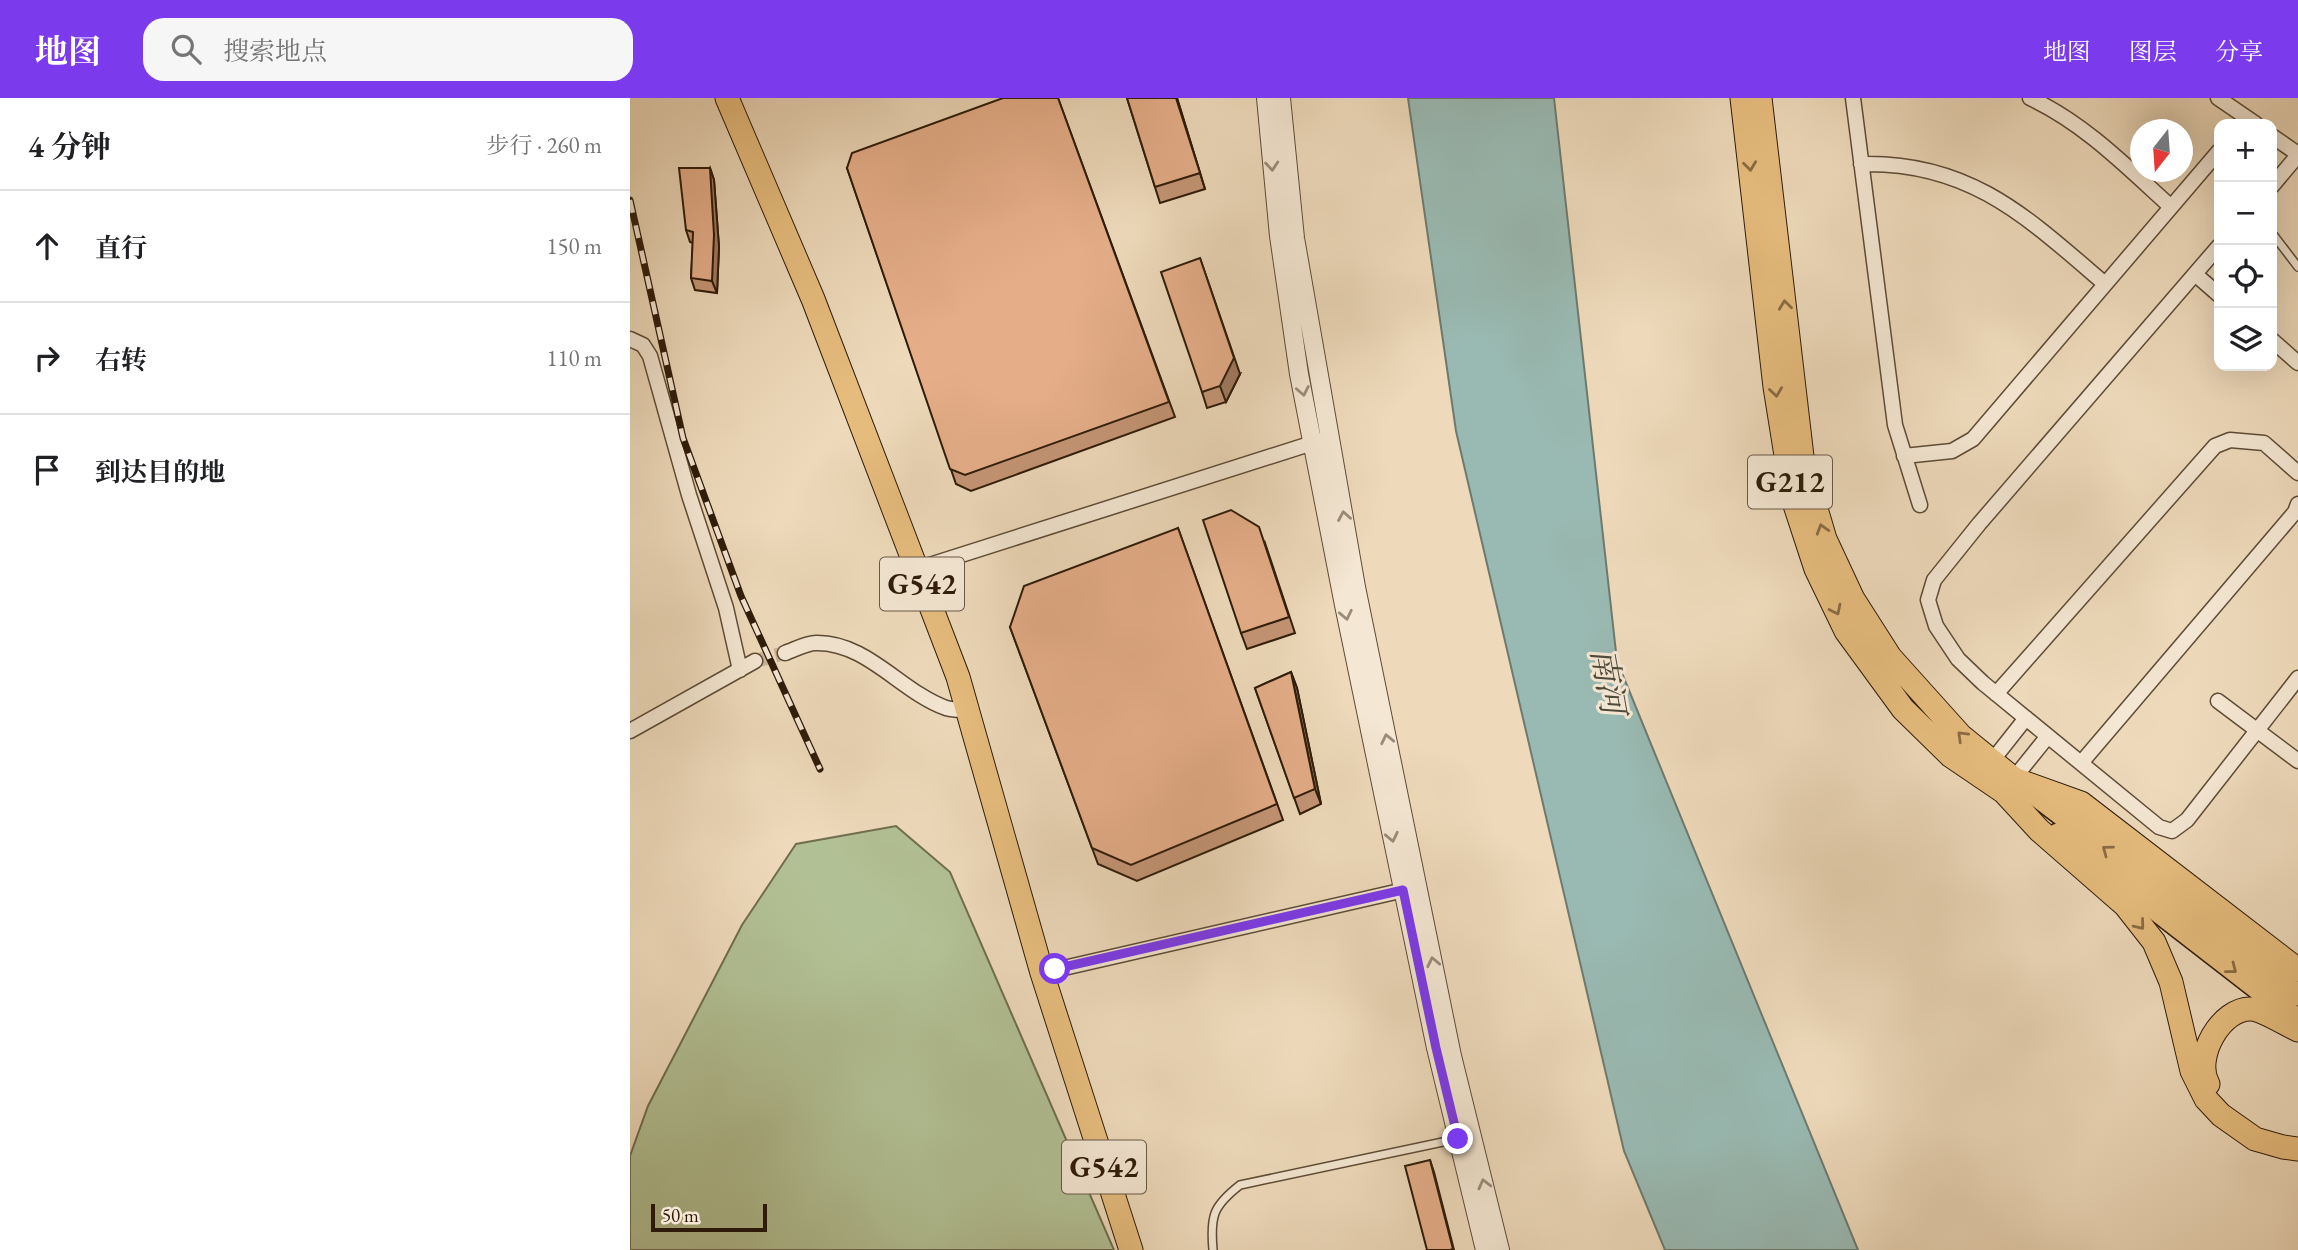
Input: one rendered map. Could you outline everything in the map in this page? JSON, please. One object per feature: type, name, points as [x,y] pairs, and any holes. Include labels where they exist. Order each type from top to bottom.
[{"type":"highway","name":"G542","points":[[727,98],[923,567],[972,677],[1076,1084],[1132,1250]]},
{"type":"highway","name":"G542","points":[[744,98],[827,293],[923,567],[1049,971]]},
{"type":"highway","name":"G212","points":[[1742,98],[1774,387],[1793,499],[1816,569],[1846,631],[1903,709],[1951,756],[1985,769],[2009,785]]},
{"type":"highway","name":"G212","points":[[1760,98],[1803,465],[1825,539],[1853,599],[1890,657],[1961,736],[1985,769]]},
{"type":"highway","points":[[2009,785],[2081,803],[2298,970]]},
{"type":"highway","points":[[2009,785],[2039,830],[2124,905],[2154,942],[2171,982],[2192,1071],[2206,1099],[2221,1115],[2255,1139],[2298,1149]]},
{"type":"highway","points":[[2298,1030],[2253,1009],[2237,1013],[2221,1024],[2210,1039],[2204,1057],[2203,1076],[2223,1102],[2256,1127],[2286,1139],[2298,1140]]},
{"type":"main road","points":[[2009,785],[2298,995]]},
{"type":"main road","points":[[2009,785],[2298,1020]]},
{"type":"street","points":[[1266,98],[1279,236],[1299,374],[1321,440],[1356,587],[1410,888],[1452,1056],[1485,1250]]},
{"type":"street","points":[[1281,98],[1295,238],[1321,440]]},
{"type":"street","points":[[1853,98],[1895,425],[1920,505]]},
{"type":"street","points":[[2030,98],[2052,108],[2108,150],[2171,207]]},
{"type":"street","points":[[2218,98],[2244,119]]},
{"type":"street","points":[[2275,182],[2298,155],[2277,140]]},
{"type":"street","points":[[1904,456],[1952,451],[1973,439],[2214,157]]},
{"type":"street","points":[[1861,164],[1884,163],[1918,167],[1959,179],[1995,197],[2035,224],[2105,284]]},
{"type":"street","points":[[2214,252],[1979,523],[1934,580],[1928,600],[1936,626],[1958,659],[1996,694],[2159,827],[2172,831],[2187,820],[2298,678]]},
{"type":"street","points":[[2195,274],[2214,291]]},
{"type":"street","points":[[630,339],[643,345],[650,356],[689,495],[726,608],[740,670]]},
{"type":"street","points":[[2277,344],[2298,363]]},
{"type":"street","points":[[923,567],[1321,440]]},
{"type":"street","points":[[1996,694],[2215,446],[2230,440],[2264,443],[2298,472]]},
{"type":"street","points":[[2081,763],[2295,512],[2298,504]]},
{"type":"street","points":[[785,653],[814,643],[840,648],[866,658],[899,683],[948,709],[968,710]]},
{"type":"street","points":[[630,732],[755,661]]},
{"type":"street","points":[[2218,701],[2298,761]]},
{"type":"street","points":[[1985,769],[2026,718]]},
{"type":"street","points":[[2009,785],[2048,736]]},
{"type":"street","points":[[1049,971],[1410,888]]},
{"type":"street","points":[[1465,1136],[1500,1250]]},
{"type":"lane","points":[[2277,240],[2298,267]]},
{"type":"lane","points":[[1213,1250],[1211,1226],[1221,1200],[1240,1185],[1465,1136]]},
{"type":"green space","points":[[896,826],[950,872],[1114,1250],[630,1250],[630,1156],[648,1106],[742,925],[796,844]]},
{"type":"water","name":"南河","points":[[1408,98],[1554,98],[1617,661],[1858,1250],[1665,1250],[1624,1151],[1456,431]]},
{"type":"building","points":[[1003,98],[1058,98],[1169,402],[965,475],[950,469],[847,168],[852,153]]},
{"type":"building","points":[[1127,98],[1176,98],[1200,173],[1155,187]]},
{"type":"building","points":[[679,168],[710,168],[714,235],[712,281],[691,278],[693,232],[686,230]]},
{"type":"building","points":[[1200,258],[1234,358],[1220,386],[1202,392],[1161,272]]},
{"type":"building","points":[[1231,510],[1259,527],[1289,617],[1241,633],[1203,520]]},
{"type":"building","points":[[1178,528],[1277,804],[1131,865],[1092,848],[1010,627],[1024,586]]},
{"type":"building","points":[[1291,672],[1315,789],[1294,798],[1255,688]]},
{"type":"building","points":[[1430,1160],[1453,1249],[1450,1250],[1427,1250],[1405,1166]]},
{"type":"tunnel","points":[[755,661],[785,653]]},
{"type":"railway","points":[[630,200],[683,438],[741,596],[820,769]]},
{"type":"route","points":[[1055,969],[1403,890],[1458,1139]]}]
